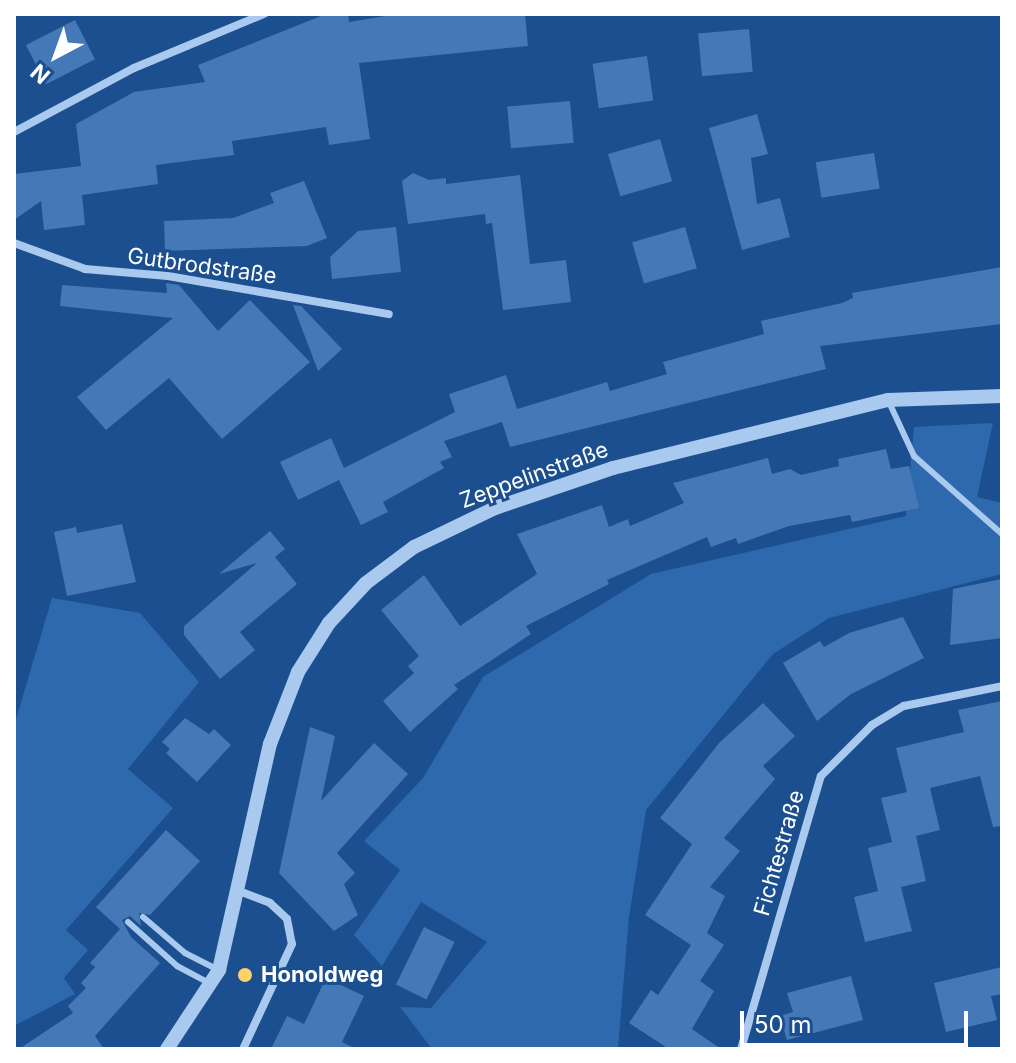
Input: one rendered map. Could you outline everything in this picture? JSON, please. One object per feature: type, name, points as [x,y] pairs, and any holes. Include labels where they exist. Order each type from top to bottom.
[{"type":"street","points":[[14,132],[40,114],[134,68],[264,14]]},
{"type":"street","name":"Gutbrodstraße","points":[[14,243],[85,269],[168,276],[389,314]]},
{"type":"street","name":"Zeppelinstraße","points":[[167,1049],[213,984],[219,970],[270,744],[298,672],[329,623],[366,583],[414,547],[495,508],[613,468],[888,400],[1002,396]]},
{"type":"street","name":"Fichtestraße","points":[[741,1049],[821,776],[872,725],[904,706],[1002,686]]},
{"type":"street","points":[[239,891],[270,903],[287,919],[292,944],[243,1049]]},
{"type":"lane","points":[[888,400],[914,456],[1002,534]]},
{"type":"lane","points":[[143,917],[185,953],[219,970]]},
{"type":"lane","points":[[128,922],[177,966],[213,984]]},
{"type":"shaded area","points":[[993,423],[977,497],[1002,503],[1002,574],[829,618],[773,654],[646,810],[629,917],[618,1049],[432,1049],[400,1007],[431,1008],[487,942],[421,902],[382,966],[354,935],[400,870],[364,841],[423,778],[483,677],[651,574],[906,516],[914,427]]},
{"type":"shaded area","points":[[52,598],[140,613],[199,682],[128,769],[173,808],[66,930],[88,950],[64,978],[75,994],[14,1026],[14,726]]},
{"type":"building","points":[[326,14],[348,14],[349,22],[397,14],[525,14],[528,46],[359,63],[370,139],[329,145],[326,127],[232,141],[234,155],[156,165],[158,184],[82,195],[85,225],[44,230],[41,201],[14,220],[14,174],[81,166],[76,124],[134,92],[205,82],[198,65]]},
{"type":"building","points":[[75,20],[95,59],[46,84],[26,45]]},
{"type":"building","points":[[749,29],[753,72],[702,76],[698,33]]},
{"type":"building","points":[[647,56],[653,101],[599,108],[593,64]]},
{"type":"building","points":[[570,101],[574,143],[511,148],[507,106]]},
{"type":"building","points":[[757,114],[768,154],[751,158],[757,204],[780,198],[790,237],[742,250],[709,128]]},
{"type":"building","points":[[660,139],[672,181],[620,196],[608,154]]},
{"type":"building","points":[[874,153],[880,189],[821,198],[816,162]]},
{"type":"building","points":[[413,173],[429,180],[446,178],[446,184],[520,175],[530,264],[566,260],[571,302],[503,310],[492,223],[486,224],[485,214],[408,224],[402,181]]},
{"type":"building","points":[[304,181],[327,238],[307,246],[165,251],[164,221],[233,218],[274,203],[270,193]]},
{"type":"building","points":[[396,227],[401,272],[332,279],[330,257],[358,231]]},
{"type":"building","points":[[685,227],[697,268],[644,283],[632,242]]},
{"type":"building","points":[[1002,267],[1002,324],[820,346],[826,369],[510,447],[502,422],[444,441],[452,457],[440,462],[444,468],[383,502],[388,512],[361,525],[339,480],[298,500],[280,462],[331,438],[344,468],[455,412],[449,394],[506,375],[517,409],[607,382],[610,391],[667,374],[663,362],[764,334],[761,321],[842,303],[853,298],[852,293]]},
{"type":"building","points":[[166,283],[179,285],[218,331],[250,300],[310,362],[222,439],[169,378],[106,430],[77,397],[173,318],[60,306],[62,285],[167,293]]},
{"type":"building","points":[[293,305],[301,306],[342,349],[318,371]]},
{"type":"building","points":[[886,449],[891,469],[909,466],[919,508],[852,522],[850,515],[789,526],[738,544],[736,538],[711,547],[707,537],[607,580],[609,584],[526,626],[531,634],[454,685],[458,689],[410,732],[383,701],[414,673],[408,666],[419,656],[381,610],[424,575],[460,626],[537,574],[517,534],[602,505],[609,527],[628,519],[630,526],[684,503],[673,483],[768,458],[772,474],[790,469],[801,475],[839,466],[838,459]]},
{"type":"building","points":[[122,524],[136,582],[67,596],[54,532],[76,527],[77,533]]},
{"type":"building","points":[[270,531],[285,549],[275,557],[297,584],[240,632],[255,650],[220,679],[184,635],[184,626],[257,563],[219,574]]},
{"type":"building","points":[[1002,579],[1002,638],[950,645],[953,589]]},
{"type":"building","points":[[903,617],[924,658],[851,694],[817,721],[783,663],[820,641],[824,647],[849,633]]},
{"type":"building","points":[[1002,701],[1002,826],[993,827],[980,776],[930,788],[940,830],[916,836],[926,881],[901,887],[912,931],[865,942],[854,897],[878,891],[868,848],[892,842],[881,798],[907,792],[896,748],[964,732],[958,710]]},
{"type":"building","points":[[763,703],[795,736],[763,766],[775,779],[724,838],[740,851],[710,887],[725,896],[707,933],[724,945],[700,981],[714,991],[692,1029],[721,1049],[669,1049],[629,1023],[651,990],[658,995],[691,945],[645,915],[692,844],[660,818],[719,743]]},
{"type":"building","points":[[185,718],[209,734],[214,729],[231,745],[197,782],[166,753],[170,749],[162,742]]},
{"type":"building","points":[[310,727],[335,736],[321,801],[374,743],[408,774],[337,853],[355,873],[344,884],[358,915],[334,931],[279,873]]},
{"type":"building","points":[[166,830],[200,861],[150,915],[139,913],[141,926],[130,916],[122,920],[131,937],[160,963],[95,1036],[104,1049],[19,1049],[73,1013],[68,1006],[86,988],[81,983],[95,967],[90,963],[120,929],[96,907]]},
{"type":"building","points":[[424,927],[455,942],[427,999],[396,985]]},
{"type":"building","points":[[1002,967],[1002,994],[991,996],[997,1020],[946,1032],[934,983]]},
{"type":"building","points":[[851,976],[863,1020],[787,1040],[780,1016],[793,1012],[787,993]]},
{"type":"building","points":[[326,978],[364,996],[342,1042],[356,1049],[271,1049],[287,1016],[304,1024]]},
{"type":"place","name":"Honoldweg","points":[[245,975]]}]
